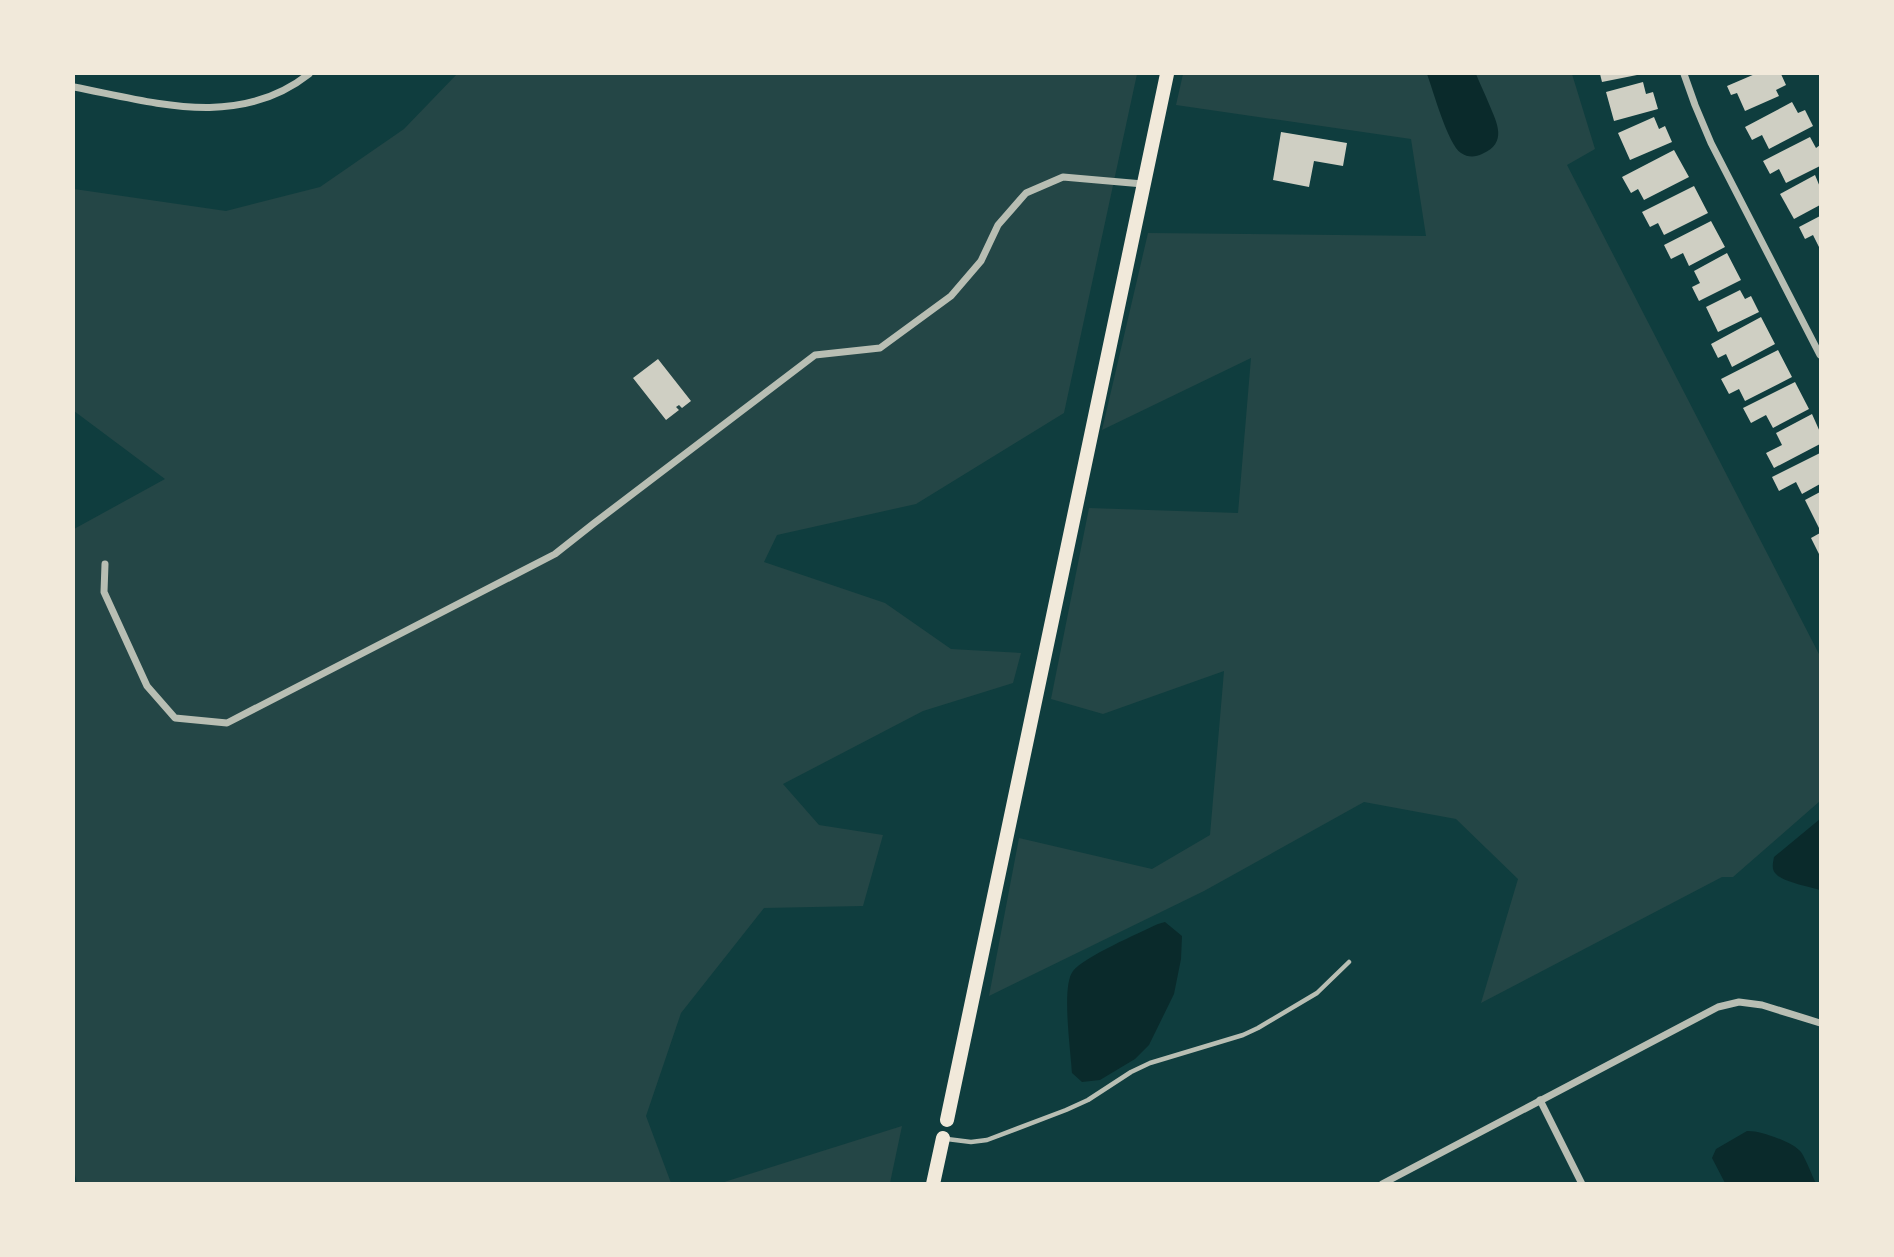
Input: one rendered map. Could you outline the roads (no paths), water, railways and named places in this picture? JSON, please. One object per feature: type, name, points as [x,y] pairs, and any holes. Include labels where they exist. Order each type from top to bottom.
[{"type":"main road","points":[[947,1120],[1167,74]]},
{"type":"main road","points":[[933,1184],[943,1138]]},
{"type":"street","points":[[74,87],[200,109],[230,107],[260,100],[286,89],[309,74]]},
{"type":"street","points":[[1684,74],[1711,143],[1821,355]]},
{"type":"street","points":[[105,564],[104,592],[147,686],[175,718],[227,723],[555,554],[814,355],[880,348],[951,296],[981,261],[998,225],[1026,193],[1063,177],[1143,184]]},
{"type":"street","points":[[1382,1184],[1718,1007],[1739,1002],[1762,1005],[1821,1023]]},
{"type":"street","points":[[1540,1100],[1582,1184]]},
{"type":"lane","points":[[943,1138],[971,1142],[987,1140],[1088,1100],[1150,1063],[1251,1031],[1317,993],[1349,962]]}]
